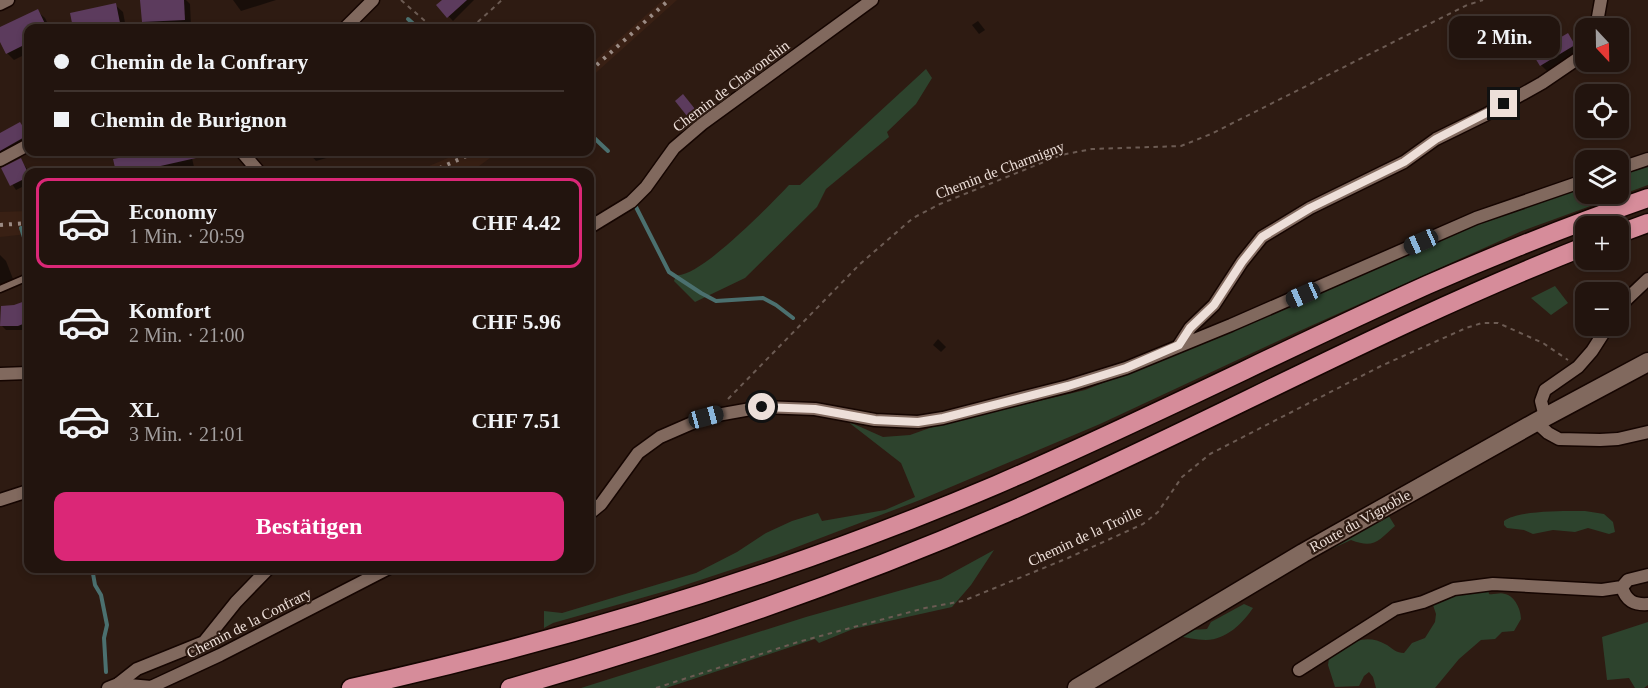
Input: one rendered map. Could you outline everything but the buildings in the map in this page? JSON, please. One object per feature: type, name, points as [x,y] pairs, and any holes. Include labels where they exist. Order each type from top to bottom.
[{"type":"highway","points":[[351,688],[494,655],[618,620],[753,577],[883,530],[997,484],[1155,413],[1440,279],[1541,237],[1648,198]]},
{"type":"highway","points":[[1629,230],[1648,223]]},
{"type":"highway","points":[[510,688],[699,631],[919,550],[1097,472],[1445,305],[1575,251]]},
{"type":"street","points":[[0,4],[8,0]]},
{"type":"street","points":[[349,24],[373,0]]},
{"type":"street","name":"Chemin de Chavonchin","points":[[594,225],[631,202],[675,148],[702,124],[872,0]]},
{"type":"street","points":[[1598,18],[1601,0]]},
{"type":"street","points":[[1179,345],[1190,328],[1214,305],[1242,262],[1262,237],[1310,208],[1404,162],[1436,139],[1542,83],[1575,60]]},
{"type":"street","points":[[0,160],[24,147]]},
{"type":"street","points":[[245,156],[256,168]]},
{"type":"street","points":[[1629,165],[1648,159]]},
{"type":"street","points":[[594,509],[638,453],[660,437],[706,417],[762,407],[815,409],[875,420],[918,422],[943,418],[1068,386],[1126,368],[1282,304],[1476,218],[1575,184]]},
{"type":"street","points":[[1629,297],[1648,279]]},
{"type":"street","points":[[1602,336],[1578,367],[1545,390],[1541,401],[1541,420],[1548,433],[1559,439],[1618,439],[1648,432]]},
{"type":"street","name":"Route du Vignoble","points":[[1077,688],[1303,553],[1648,362]]},
{"type":"street","points":[[0,374],[24,373]]},
{"type":"street","points":[[0,500],[24,492]]},
{"type":"street","points":[[113,686],[137,669],[204,642],[264,573]]},
{"type":"street","name":"Chemin de la Confrary","points":[[113,686],[151,687],[220,655],[379,573]]},
{"type":"street","points":[[1299,670],[1395,609],[1423,602],[1454,590],[1493,584],[1602,590],[1622,587],[1628,580],[1648,575]]},
{"type":"street","points":[[1622,587],[1625,596],[1630,601],[1648,604]]},
{"type":"lane","points":[[0,289],[24,280]]},
{"type":"path","points":[[401,0],[428,24]]},
{"type":"path","points":[[475,24],[502,0]]},
{"type":"path","name":"Chemin de Charmigny","points":[[721,413],[730,396],[860,264],[913,218],[940,204],[1061,155],[1092,149],[1180,146],[1211,134],[1467,5],[1483,0]]},
{"type":"path","name":"Chemin de la Troille","points":[[656,688],[798,642],[925,608],[963,601],[1068,558],[1143,524],[1158,512],[1182,477],[1210,453],[1381,366],[1475,325],[1498,323],[1510,327],[1543,343],[1578,367]]},
{"type":"shaded area","points":[[663,0],[677,0],[594,74],[594,61]]},
{"type":"shaded area","points":[[453,156],[493,156],[476,168],[424,168]]},
{"type":"shaded area","points":[[24,211],[24,234],[0,237],[0,212]]},
{"type":"green space","points":[[926,69],[932,78],[916,104],[887,132],[889,137],[826,189],[817,207],[745,278],[695,302],[674,281],[676,275],[687,273],[701,265],[735,238],[789,185],[800,185]]},
{"type":"green space","points":[[1648,162],[1648,185],[1629,192],[1629,169]]},
{"type":"green space","points":[[1575,188],[1575,204],[1596,204],[1522,231],[1100,424],[920,500],[776,555],[673,589],[553,623],[544,628],[544,611],[562,613],[696,573],[737,552],[766,533],[792,521],[818,513],[822,521],[885,510],[915,497],[901,463],[847,421],[883,437],[910,435],[938,425],[1085,390],[1208,341],[1442,237]]},
{"type":"green space","points":[[1555,286],[1568,303],[1551,315],[1531,298]]},
{"type":"green space","points":[[1585,511],[1604,514],[1613,522],[1615,532],[1609,534],[1588,528],[1575,532],[1553,530],[1533,534],[1524,530],[1507,528],[1504,525],[1504,521],[1510,517],[1520,515]]},
{"type":"green space","points":[[1387,513],[1395,526],[1380,539],[1365,544],[1351,540],[1318,555]]},
{"type":"green space","points":[[994,550],[971,585],[952,607],[853,629],[819,643],[815,639],[666,688],[581,688],[806,617],[941,579]]},
{"type":"green space","points":[[1488,587],[1489,594],[1503,593],[1512,597],[1519,608],[1521,619],[1514,631],[1502,632],[1495,639],[1481,640],[1459,659],[1435,688],[1376,688],[1369,672],[1359,686],[1335,687],[1328,665],[1329,658],[1349,644],[1371,639],[1397,652],[1404,653],[1412,643],[1425,638],[1435,622],[1436,614],[1433,605],[1437,596]]},
{"type":"green space","points":[[1244,604],[1253,608],[1239,625],[1227,634],[1206,640],[1176,636],[1191,630],[1207,629],[1211,622]]},
{"type":"green space","points":[[1648,622],[1648,685],[1644,688],[1635,688],[1629,678],[1607,680],[1602,637]]},
{"type":"waterway","points":[[408,19],[414,24]]},
{"type":"waterway","points":[[594,138],[608,151]]},
{"type":"waterway","points":[[636,207],[669,272],[716,301],[763,298],[793,318]]},
{"type":"waterway","points":[[21,228],[24,237]]},
{"type":"waterway","points":[[93,573],[95,585],[101,595],[107,625],[104,638],[106,672]]},
{"type":"railway","points":[[594,67],[669,0]]},
{"type":"railway","points":[[440,168],[466,156]]},
{"type":"railway","points":[[0,225],[24,223]]},
{"type":"route","points":[[762,407],[815,409],[875,420],[918,422],[943,418],[1068,386],[1126,368],[1179,345],[1190,328],[1214,305],[1242,262],[1262,237],[1310,208],[1404,162],[1436,139],[1504,104]]}]
